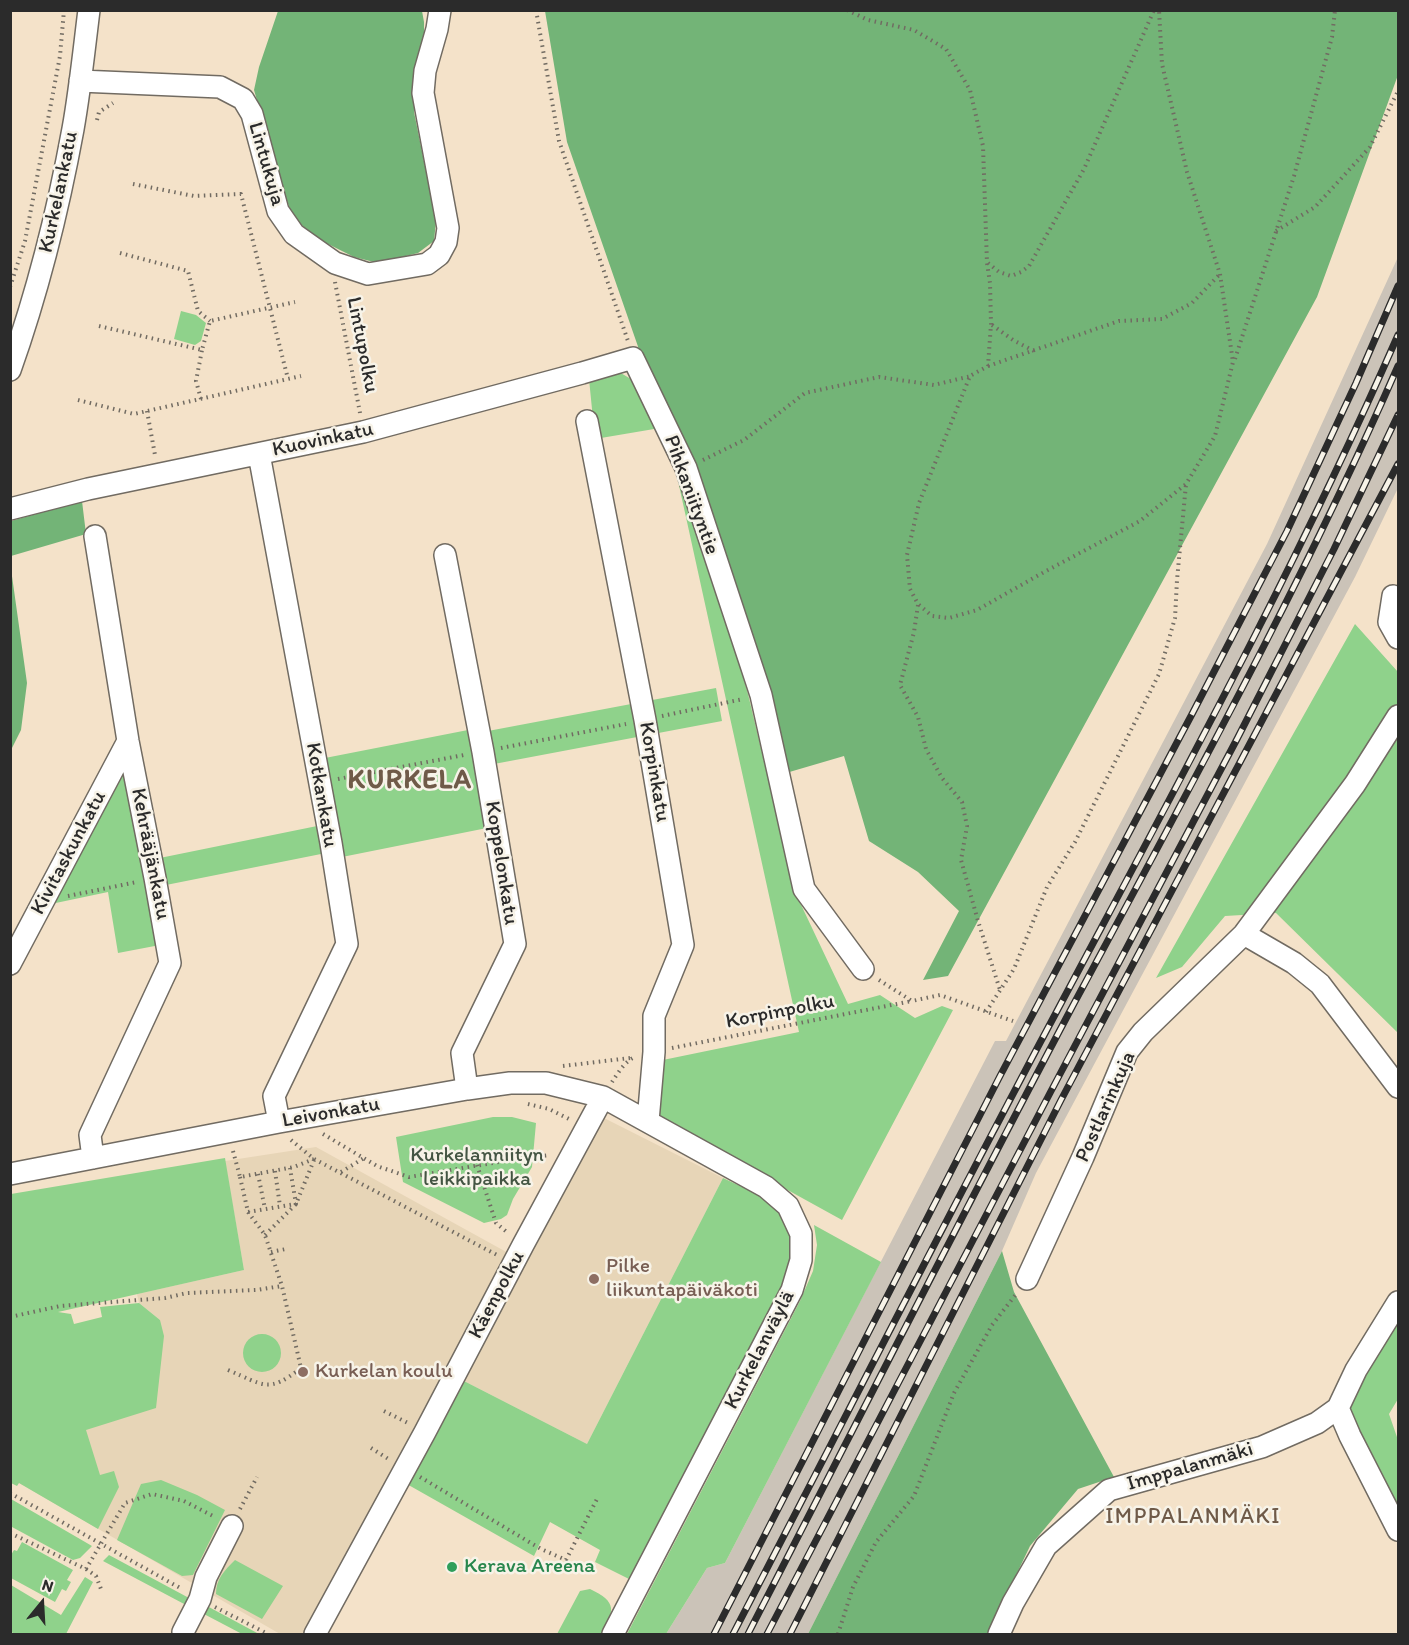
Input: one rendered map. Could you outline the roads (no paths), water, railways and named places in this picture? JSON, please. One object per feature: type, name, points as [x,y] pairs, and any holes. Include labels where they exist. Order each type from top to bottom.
[{"type":"street","name":"Kurkelankatu","points":[[10,369],[28,320],[53,225],[73,128],[89,10]]},
{"type":"street","name":"Lintukuja","points":[[80,81],[220,87],[243,99],[252,114],[278,211],[294,234],[335,263],[368,274],[427,264],[439,255],[446,242],[448,228],[423,93],[425,71],[440,10]]},
{"type":"street","name":"Kuovinkatu","points":[[10,509],[88,489],[363,432],[582,374],[633,358]]},
{"type":"street","name":"Pihkaniityntie","points":[[633,358],[686,468],[761,695],[804,889],[863,969]]},
{"type":"street","name":"Korpinkatu","points":[[587,421],[645,720],[684,945],[654,1016],[654,1052],[648,1121]]},
{"type":"street","name":"Kotkankatu","points":[[259,453],[331,843],[346,944],[274,1096],[279,1122]]},
{"type":"street","name":"Kehrääjänkatu","points":[[93,1158],[90,1135],[170,963],[129,741],[95,536]]},
{"type":"street","name":"Koppelonkatu","points":[[445,555],[483,752],[515,944],[462,1053],[467,1089]]},
{"type":"street","points":[[1393,596],[1389,621],[1398,638]]},
{"type":"street","name":"Postlarinkuja","points":[[1027,1279],[1083,1157],[1127,1052],[1143,1032],[1244,934],[1354,784],[1398,717]]},
{"type":"street","name":"Kivitaskunkatu","points":[[10,964],[129,741]]},
{"type":"street","points":[[1244,934],[1294,963],[1320,984],[1398,1087]]},
{"type":"street","name":"Leivonkatu","points":[[10,1174],[279,1122],[510,1083],[546,1083],[603,1097],[648,1121]]},
{"type":"street","name":"Käenpolku","points":[[320,1627],[603,1097]]},
{"type":"street","name":"Kurkelanväylä","points":[[614,1635],[792,1290],[801,1260],[801,1234],[788,1206],[766,1187],[648,1121]]},
{"type":"street","points":[[1398,1302],[1356,1370],[1338,1408],[1398,1530]]},
{"type":"street","name":"Imppalanmäki","points":[[999,1635],[1013,1604],[1046,1546],[1109,1490],[1262,1447],[1317,1423],[1338,1408]]},
{"type":"street","points":[[183,1632],[200,1599],[206,1577],[232,1526]]},
{"type":"railway","points":[[714,1634],[1000,1076],[1287,531],[1398,286]]},
{"type":"railway","points":[[733,1634],[976,1165],[1191,759],[1319,507],[1398,335]]},
{"type":"railway","points":[[748,1634],[989,1166],[1282,611],[1398,366]]},
{"type":"railway","points":[[767,1634],[1237,739],[1334,549],[1398,415]]},
{"type":"railway","points":[[790,1634],[1061,1100],[1398,464]]},
{"type":"place","name":"Pilke liikuntapäiväkoti","points":[[594,1279]]},
{"type":"place","name":"Kurkelan koulu","points":[[303,1372]]},
{"type":"place","name":"Kerava Areena","points":[[452,1567]]},
{"type":"district","name":"KURKELA","points":[[410,781]]},
{"type":"district","name":"IMPPALANMÄKI","points":[[1193,1517]]},
{"type":"park label","name":"Kurkelanniityn leikkipaikka","points":[[477,1168]]}]
